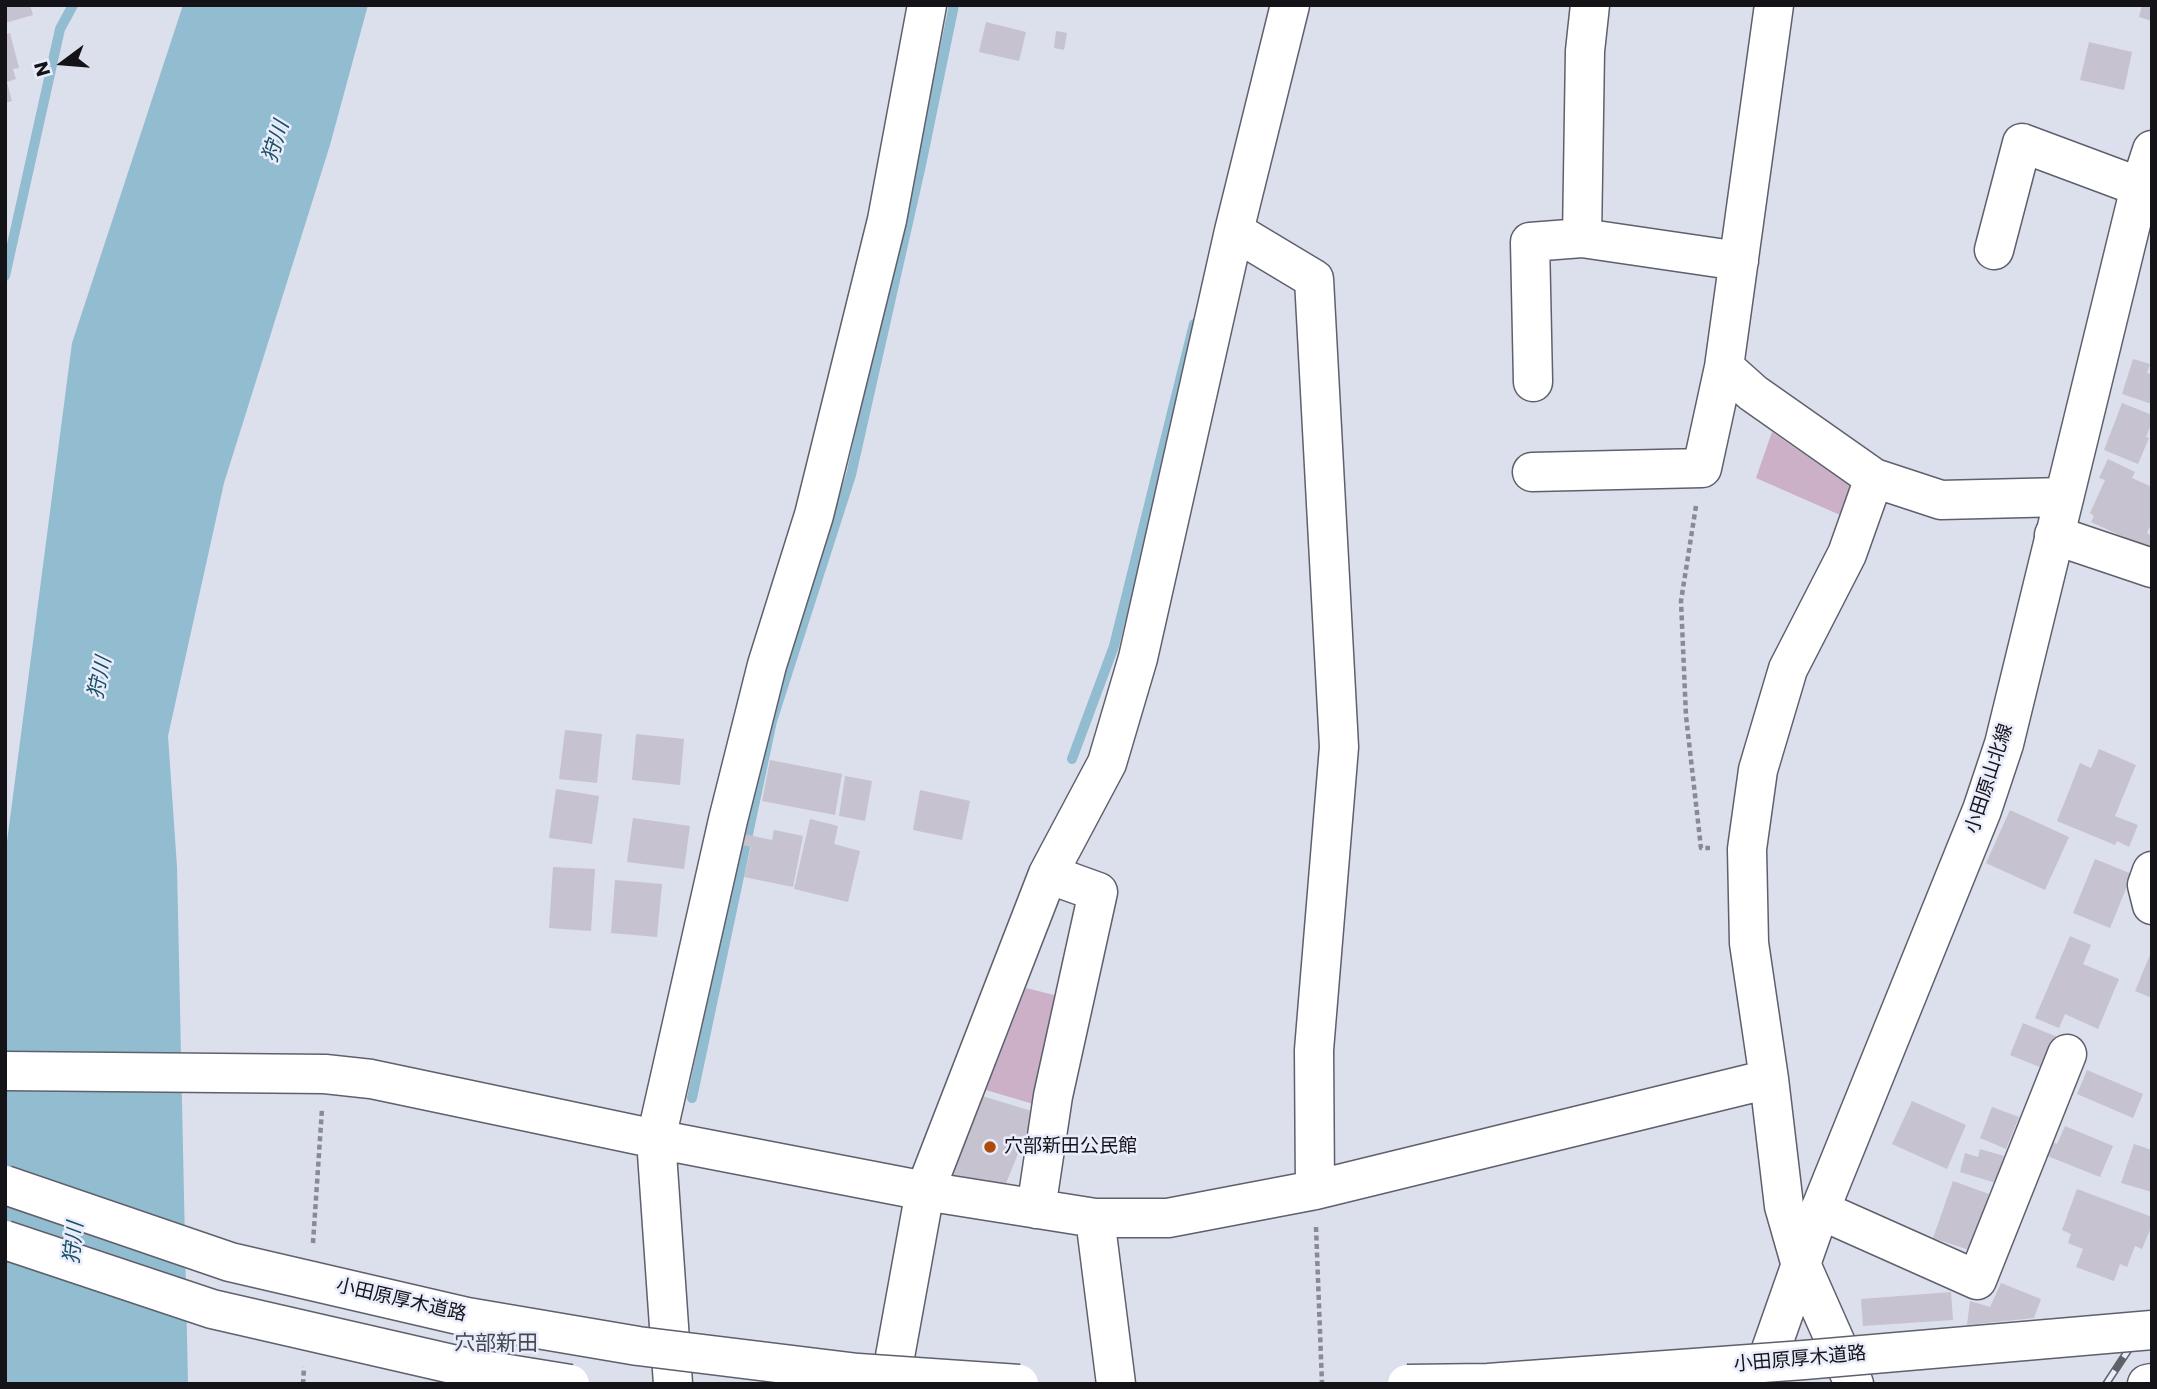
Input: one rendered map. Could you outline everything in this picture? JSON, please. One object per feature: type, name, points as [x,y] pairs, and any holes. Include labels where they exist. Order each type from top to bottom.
[{"type":"main road","points":[[673,1384],[656,1139],[727,820],[768,665],[814,515],[887,220],[927,5]]},
{"type":"main road","points":[[890,1384],[925,1191],[1048,874],[1107,763],[1130,685],[1234,231],[1290,5]]},
{"type":"main road","points":[[1582,238],[1585,51],[1590,5]]},
{"type":"main road","points":[[1532,472],[1702,467],[1724,367],[1774,5]]},
{"type":"main road","points":[[1994,250],[2022,143],[2140,187]]},
{"type":"main road","name":"小田原山北線","points":[[1756,1384],[1762,1375],[1820,1210],[1982,810],[2004,744],[2140,187],[2152,150]]},
{"type":"main road","points":[[1234,231],[1314,279],[1339,747],[1314,1050],[1315,1190]]},
{"type":"main road","points":[[1533,382],[1530,242],[1582,238],[1739,261]]},
{"type":"main road","points":[[1724,367],[1753,393],[1874,478],[1941,500],[2064,496]]},
{"type":"main road","points":[[1854,1384],[1800,1262],[1784,1206],[1749,943],[1747,849],[1758,770],[1788,669],[1847,554],[1874,478]]},
{"type":"main road","points":[[2054,535],[2152,568]]},
{"type":"main road","points":[[2152,870],[2147,885],[2152,905]]},
{"type":"main road","points":[[1036,1209],[1053,1096],[1098,892],[1048,874]]},
{"type":"main road","points":[[1820,1210],[1977,1280],[2067,1054]]},
{"type":"main road","points":[[5,1071],[325,1074],[371,1079],[656,1139],[925,1191],[1095,1218],[1168,1218],[1315,1190],[1769,1079]]},
{"type":"main road","name":"小田原厚木道路","points":[[5,1185],[230,1262],[467,1317],[638,1346],[817,1368],[1019,1384]]},
{"type":"main road","points":[[1095,1218],[1116,1384]]},
{"type":"main road","points":[[5,1240],[212,1309],[465,1367],[570,1384]]},
{"type":"main road","name":"小田原厚木道路","points":[[1407,1384],[1488,1383],[2152,1330]]},
{"type":"main road","points":[[2147,1384],[2152,1383]]},
{"type":"path","points":[[1702,467],[1681,601],[1686,716],[1701,848],[1747,849]]},
{"type":"path","points":[[312,1249],[325,1074]]},
{"type":"path","points":[[1315,1190],[1322,1384]]},
{"type":"path","points":[[303,1384],[304,1357]]},
{"type":"shaded area","points":[[1772,432],[1859,492],[1847,518],[1756,478]]},
{"type":"shaded area","points":[[1026,988],[1062,997],[1040,1106],[986,1090]]},
{"type":"water","name":"狩川","points":[[183,5],[368,5],[330,145],[224,483],[168,736],[177,867],[188,1384],[5,1384],[5,857],[72,343]]},
{"type":"building","points":[[5,5],[30,5],[33,15],[5,23]]},
{"type":"building","points":[[2142,5],[2152,5],[2152,21],[2139,17]]},
{"type":"building","points":[[986,22],[1026,32],[1019,61],[979,52]]},
{"type":"building","points":[[1056,31],[1067,33],[1064,50],[1054,48]]},
{"type":"building","points":[[10,33],[19,68],[13,69],[16,79],[7,82],[12,101],[5,103],[5,34]]},
{"type":"building","points":[[2089,42],[2132,52],[2124,90],[2080,80]]},
{"type":"building","points":[[2133,359],[2150,364],[2147,373],[2152,374],[2152,404],[2122,394]]},
{"type":"building","points":[[2122,403],[2152,415],[2146,437],[2149,438],[2138,464],[2104,450]]},
{"type":"building","points":[[2108,459],[2135,472],[2132,478],[2152,487],[2152,522],[2147,533],[2152,536],[2152,550],[2091,522],[2094,516],[2090,513],[2105,480],[2099,478]]},
{"type":"building","points":[[565,730],[602,734],[597,783],[559,779]]},
{"type":"building","points":[[636,734],[684,739],[680,785],[632,780]]},
{"type":"building","points":[[2099,749],[2136,765],[2115,816],[2138,825],[2129,847],[2117,841],[2115,845],[2057,821],[2080,763],[2091,768]]},
{"type":"building","points":[[770,760],[842,774],[835,815],[762,801]]},
{"type":"building","points":[[845,776],[872,781],[865,821],[839,816]]},
{"type":"building","points":[[556,789],[599,796],[592,844],[549,838]]},
{"type":"building","points":[[920,790],[970,801],[962,840],[913,830]]},
{"type":"building","points":[[2010,810],[2069,837],[2045,890],[1986,863]]},
{"type":"building","points":[[633,818],[690,826],[684,869],[627,862]]},
{"type":"building","points":[[810,819],[838,826],[834,844],[860,851],[848,902],[794,889]]},
{"type":"building","points":[[774,830],[803,836],[793,887],[744,877],[751,847],[742,845],[744,834],[772,840]]},
{"type":"building","points":[[2095,859],[2132,874],[2110,928],[2073,913]]},
{"type":"building","points":[[553,867],[595,869],[591,931],[549,928]]},
{"type":"building","points":[[615,880],[662,884],[657,937],[611,933]]},
{"type":"building","points":[[2070,936],[2091,945],[2083,964],[2119,979],[2098,1029],[2065,1014],[2059,1028],[2035,1018]]},
{"type":"building","points":[[2152,950],[2152,998],[2135,991]]},
{"type":"building","points":[[2023,1023],[2060,1038],[2047,1070],[2010,1055]]},
{"type":"building","points":[[2087,1070],[2143,1094],[2133,1118],[2077,1094]]},
{"type":"building","name":"穴部新田公民館","points":[[982,1096],[1035,1112],[1002,1193],[943,1182]]},
{"type":"building","points":[[1912,1101],[1966,1125],[1947,1169],[1892,1144]]},
{"type":"building","points":[[1992,1107],[2019,1117],[2006,1149],[1980,1138]]},
{"type":"building","points":[[2065,1126],[2113,1146],[2100,1177],[2045,1155],[2050,1141],[2057,1144]]},
{"type":"building","points":[[2134,1144],[2152,1150],[2152,1192],[2121,1183]]},
{"type":"building","points":[[1980,1149],[2004,1156],[1996,1183],[1960,1172],[1965,1153],[1978,1157]]},
{"type":"building","points":[[1953,1181],[1989,1194],[1969,1250],[1933,1238]]},
{"type":"building","points":[[2077,1189],[2152,1217],[2152,1225],[2142,1249],[2135,1246],[2127,1267],[2120,1264],[2114,1281],[2076,1267],[2083,1249],[2068,1243],[2071,1234],[2062,1230]]},
{"type":"building","points":[[2001,1283],[2041,1299],[2034,1318],[1967,1325],[1970,1301],[1990,1307]]},
{"type":"building","points":[[1951,1292],[1953,1320],[1863,1326],[1861,1299]]},
{"type":"waterway","points":[[5,276],[60,29],[73,5]]},
{"type":"waterway","points":[[692,1098],[772,721],[851,475],[954,5]]},
{"type":"waterway","points":[[1072,759],[1114,646],[1194,324]]},
{"type":"railway","points":[[2106,1384],[2152,1314]]},
{"type":"place","name":"穴部新田公民館","points":[[990,1147]]},
{"type":"district","name":"穴部新田","points":[[496,1345]]}]
